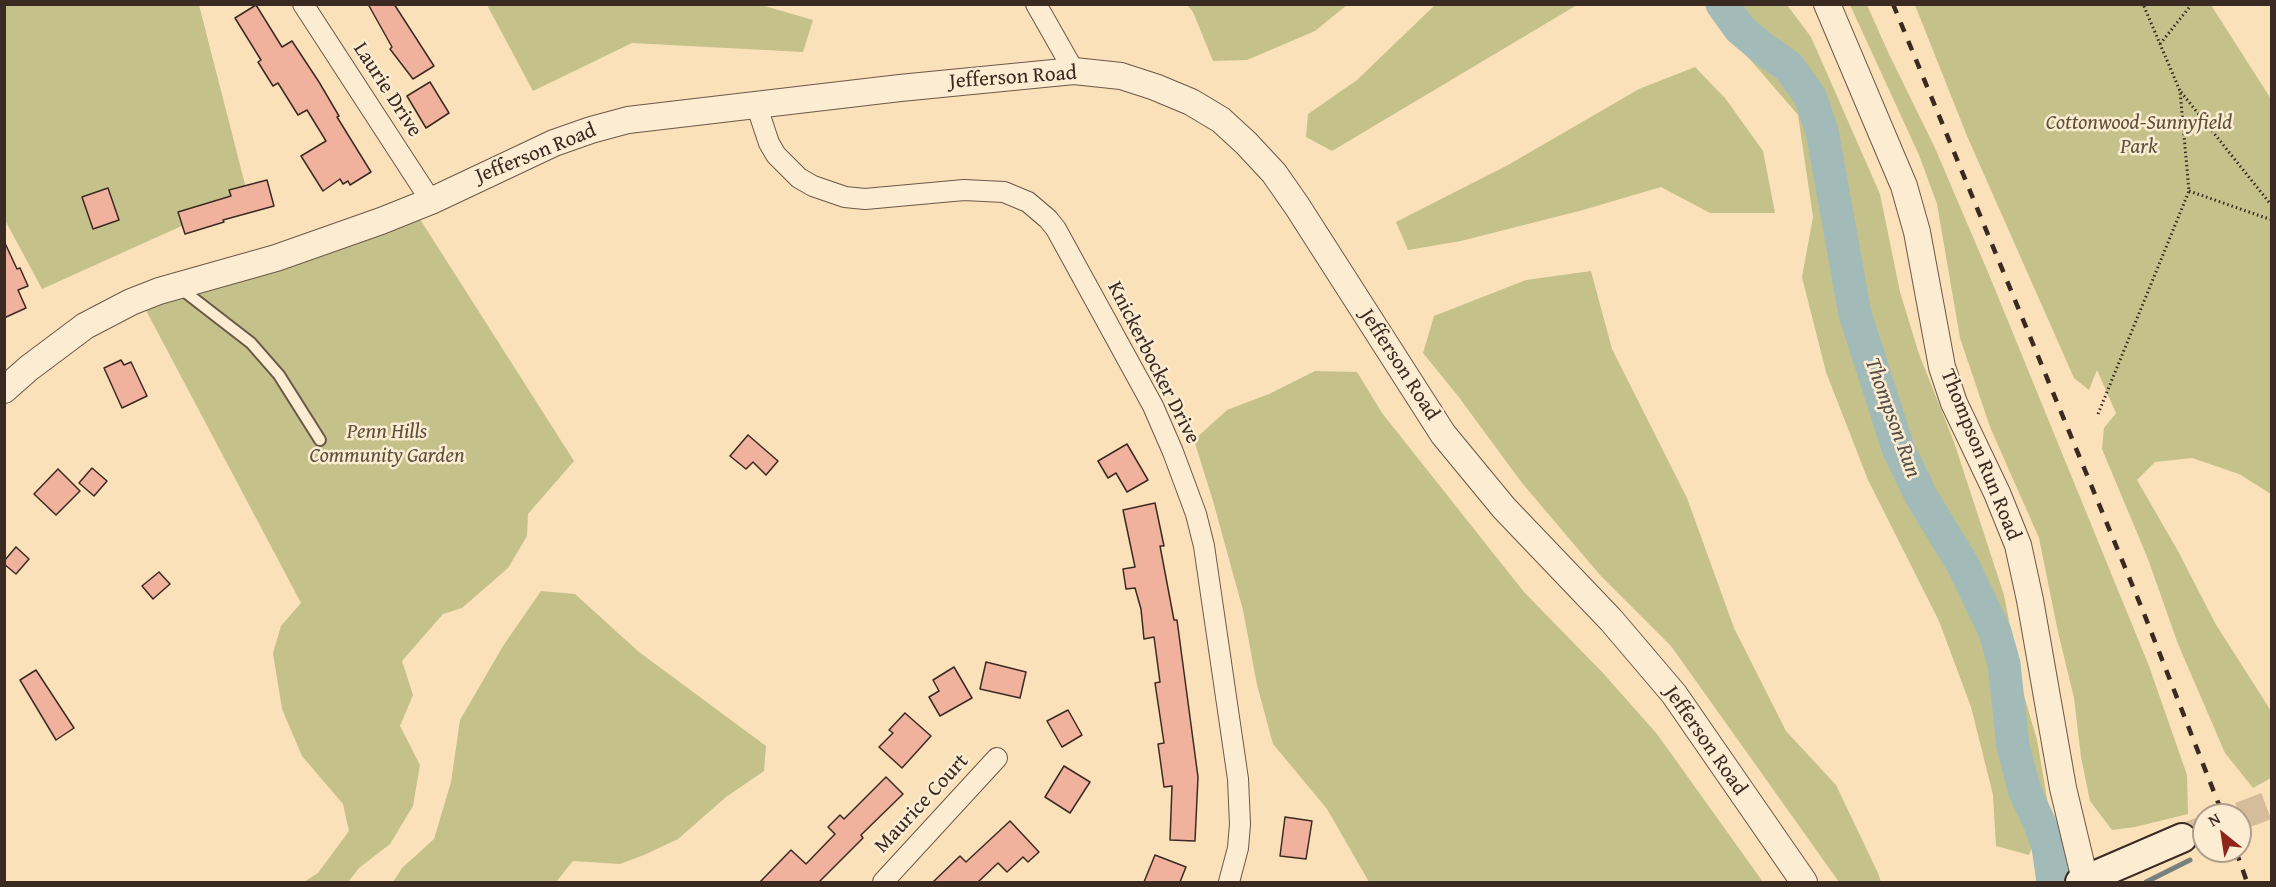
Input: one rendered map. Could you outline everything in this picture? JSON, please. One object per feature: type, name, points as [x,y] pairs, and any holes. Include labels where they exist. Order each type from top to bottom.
[{"type":"main road","points":[[2083,882],[2182,838]]},
{"type":"street","name":"Laurie Drive","points":[[303,4],[431,201]]},
{"type":"street","points":[[1036,4],[1074,70]]},
{"type":"street","name":"Thompson Run Road","points":[[1827,4],[1904,186],[1917,232],[1942,367],[1954,403],[1997,493],[2018,545],[2063,788],[2083,882]]},
{"type":"street","name":"Jefferson Road","points":[[4,390],[62,342],[131,302],[276,258],[381,221],[431,201],[554,143],[591,130],[628,120],[756,104],[1074,70],[1121,76],[1191,102],[1221,120],[1274,173],[1443,434],[1504,508],[1611,620],[1674,694],[1804,882]]},
{"type":"street","name":"Knickerbocker Drive","points":[[756,104],[769,143],[776,155],[799,178],[813,186],[837,195],[865,199],[964,190],[1004,192],[1028,202],[1056,229],[1153,406],[1196,514],[1204,546],[1239,788],[1238,848],[1229,882]]},
{"type":"street","name":"Maurice Court","points":[[883,882],[997,758]]},
{"type":"lane","points":[[178,286],[251,343],[279,375],[320,440]]},
{"type":"path","points":[[2143,4],[2180,91],[2271,207]]},
{"type":"path","points":[[2160,44],[2192,4]]},
{"type":"path","points":[[2098,414],[2188,191],[2180,91]]},
{"type":"path","points":[[2188,191],[2271,220]]},
{"type":"green space","points":[[4,5],[199,5],[248,196],[42,289],[5,220]]},
{"type":"green space","points":[[487,5],[761,5],[813,20],[803,52],[632,43],[533,91]]},
{"type":"green space","points":[[1187,5],[1347,5],[1315,31],[1247,60],[1213,61],[1193,12]]},
{"type":"green space","points":[[1435,5],[1577,5],[1332,151],[1306,137],[1308,114],[1357,80]]},
{"type":"green space","points":[[1734,5],[1787,5],[1811,37],[1880,194],[1900,292],[1919,354],[1954,442],[2004,595],[2023,692],[2037,740],[2048,804],[2029,855],[1996,846],[1993,795],[1971,707],[1939,621],[1868,480],[1826,372],[1802,277],[1813,217],[1798,115],[1735,42]]},
{"type":"green space","points":[[1850,5],[1867,5],[1935,148],[1990,277],[2149,666],[2187,775],[2188,814],[2135,827],[2112,830],[2090,801],[2081,757],[2074,698],[2039,538],[1990,427],[1960,338],[1937,204],[1919,155]]},
{"type":"green space","name":"Cottonwood-Sunnyfield Park","points":[[1915,5],[2211,5],[2271,99],[2271,494],[2239,474],[2192,458],[2155,462],[2137,480],[2178,551],[2215,623],[2271,711],[2271,778],[2253,788],[2225,753],[2178,644],[2148,559],[2102,449],[2104,428],[2116,413],[2097,370],[2089,390],[2074,378],[1967,136]]},
{"type":"green space","points":[[1695,67],[1725,98],[1763,151],[1775,213],[1710,213],[1661,187],[1583,210],[1461,241],[1408,250],[1396,222],[1508,165],[1639,89]]},
{"type":"green space","name":"Penn Hills Community Garden","points":[[418,216],[574,461],[528,514],[527,536],[508,568],[462,608],[443,614],[402,661],[413,695],[400,726],[420,765],[413,806],[390,844],[359,868],[348,882],[304,882],[318,873],[349,831],[343,804],[302,756],[282,709],[273,653],[281,626],[301,603],[140,299]]},
{"type":"green space","points":[[1591,271],[1612,349],[1687,498],[1734,628],[1786,731],[1836,785],[1881,882],[1839,882],[1671,646],[1600,575],[1522,483],[1423,353],[1434,316],[1526,280]]},
{"type":"green space","points":[[1315,371],[1357,372],[1382,413],[1524,592],[1602,672],[1657,734],[1763,882],[1369,882],[1327,809],[1273,744],[1257,685],[1243,610],[1194,440],[1227,410],[1269,394]]},
{"type":"green space","points":[[541,591],[575,594],[639,652],[766,746],[764,771],[726,797],[678,839],[620,864],[573,861],[556,882],[393,882],[402,868],[434,839],[451,782],[460,720],[503,646]]},
{"type":"building","points":[[368,4],[394,4],[434,66],[413,79],[390,49],[392,47]]},
{"type":"building","points":[[256,5],[282,47],[292,41],[319,82],[339,116],[337,117],[371,172],[350,185],[348,181],[343,184],[340,179],[323,191],[301,156],[326,141],[307,110],[298,115],[278,83],[273,86],[258,62],[261,60],[235,18]]},
{"type":"building","points":[[430,82],[449,113],[426,128],[407,96]]},
{"type":"building","points":[[267,180],[274,206],[223,220],[224,222],[185,234],[178,212],[231,196],[229,190]]},
{"type":"building","points":[[108,188],[119,220],[93,229],[82,197]]},
{"type":"building","points":[[4,241],[28,286],[18,290],[26,308],[4,318]]},
{"type":"building","points":[[121,360],[124,365],[131,362],[147,396],[122,408],[104,368]]},
{"type":"building","points":[[748,435],[778,461],[766,475],[753,462],[746,469],[730,456]]},
{"type":"building","points":[[1127,444],[1148,480],[1127,492],[1116,473],[1108,478],[1098,461]]},
{"type":"building","points":[[92,468],[107,481],[94,496],[79,483]]},
{"type":"building","points":[[58,469],[80,491],[56,515],[34,494]]},
{"type":"building","points":[[1155,503],[1164,546],[1160,546],[1174,620],[1177,620],[1198,777],[1195,841],[1170,840],[1172,786],[1164,787],[1158,744],[1164,743],[1155,683],[1160,682],[1154,637],[1144,639],[1141,609],[1135,588],[1126,589],[1123,569],[1135,567],[1123,510]]},
{"type":"building","points":[[16,547],[29,559],[16,574],[4,564],[4,561]]},
{"type":"building","points":[[159,572],[170,584],[153,599],[142,586]]},
{"type":"building","points":[[986,662],[1026,672],[1020,698],[980,689]]},
{"type":"building","points":[[954,667],[972,698],[940,716],[929,697],[939,691],[933,680]]},
{"type":"building","points":[[36,670],[74,728],[56,740],[20,680]]},
{"type":"building","points":[[1068,710],[1082,735],[1062,747],[1047,721]]},
{"type":"building","points":[[905,713],[931,736],[902,768],[879,747],[893,733],[889,730]]},
{"type":"building","points":[[1064,766],[1090,782],[1070,813],[1045,797]]},
{"type":"building","points":[[886,777],[903,794],[861,835],[863,838],[819,882],[760,882],[791,850],[806,864],[835,834],[828,827],[840,815],[844,819]]},
{"type":"building","points":[[1285,817],[1312,821],[1306,859],[1280,856]]},
{"type":"building","points":[[1010,821],[1039,852],[1028,862],[1023,857],[1007,872],[998,863],[978,882],[933,882],[960,856],[966,862]]},
{"type":"building","points":[[1155,855],[1186,867],[1180,882],[1144,882]]},
{"type":"waterway","name":"Thompson Run","points":[[1722,4],[1740,29],[1788,66],[1810,96],[1822,131],[1855,314],[1898,448],[1921,496],[1963,565],[1995,632],[2004,664],[2013,746],[2025,792],[2048,847],[2053,882]]},
{"type":"waterway","points":[[2146,882],[2190,860]]},
{"type":"tunnel","points":[[2252,812],[2272,804]]},
{"type":"tunnel","points":[[2182,838],[2192,834]]},
{"type":"railway","points":[[1893,4],[2143,611],[2218,803]]},
{"type":"railway","points":[[2240,863],[2247,882]]}]
